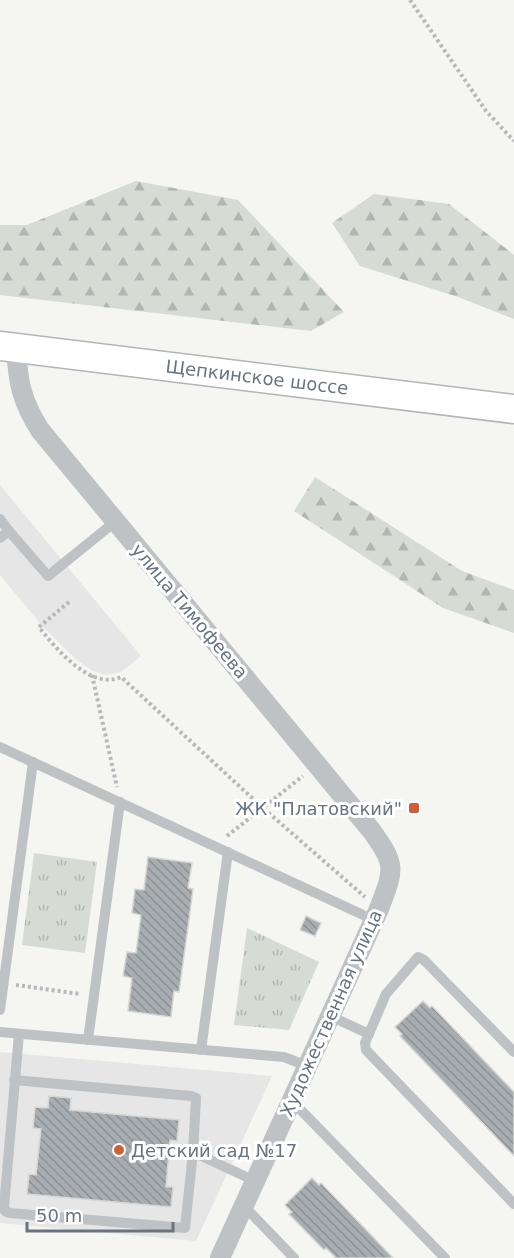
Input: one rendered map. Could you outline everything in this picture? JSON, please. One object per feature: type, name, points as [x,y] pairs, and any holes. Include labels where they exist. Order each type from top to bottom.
[{"type":"main road","name":"Щепкинское шоссе","points":[[8,347],[514,409]]},
{"type":"street","name":"улица Тимофеева","points":[[8,347],[28,410],[40,430],[371,830],[383,846],[392,864]]},
{"type":"street","name":"Художественная улица","points":[[220,1258],[376,914],[391,877],[392,864]]},
{"type":"lane","points":[[0,519],[48,576],[116,521]]},
{"type":"lane","points":[[0,538],[9,531]]},
{"type":"lane","points":[[0,747],[214,846],[376,914]]},
{"type":"lane","points":[[0,1010],[33,762]]},
{"type":"lane","points":[[88,1040],[120,802]]},
{"type":"lane","points":[[201,1050],[228,852]]},
{"type":"lane","points":[[514,1052],[424,960],[418,957],[386,994],[365,1043],[366,1050],[514,1204]]},
{"type":"lane","points":[[330,1016],[369,1034]]},
{"type":"lane","points":[[0,1032],[284,1057],[308,1066]]},
{"type":"lane","points":[[15,1080],[196,1098],[187,1224],[182,1229],[5,1211],[4,1206],[19,1034]]},
{"type":"lane","points":[[292,1101],[445,1258]]},
{"type":"lane","points":[[193,1152],[255,1181]]},
{"type":"lane","points":[[244,1206],[294,1258]]},
{"type":"path","points":[[410,0],[486,111],[514,141]]},
{"type":"path","points":[[69,602],[39,627],[68,660],[101,679],[114,680],[121,677],[376,914]]},
{"type":"path","points":[[92,675],[120,802]]},
{"type":"path","points":[[214,846],[317,764]]},
{"type":"path","points":[[4,983],[94,996]]},
{"type":"shaded area","points":[[0,485],[141,656],[121,672],[106,675],[93,671],[78,661],[44,628],[0,575]]},
{"type":"shaded area","name":"Детский сад №17","points":[[0,1052],[272,1076],[196,1241],[0,1223]]},
{"type":"green space","points":[[136,181],[238,200],[344,312],[311,331],[0,295],[0,225],[27,225]]},
{"type":"green space","points":[[374,194],[449,204],[514,255],[514,319],[458,297],[360,266],[332,223]]},
{"type":"green space","points":[[315,477],[462,571],[514,590],[514,633],[443,608],[294,511]]},
{"type":"green space","points":[[34,853],[97,862],[85,953],[22,945]]},
{"type":"green space","points":[[247,928],[319,962],[289,1030],[234,1025]]},
{"type":"building","points":[[148,857],[192,863],[188,888],[193,889],[188,927],[179,992],[174,991],[171,1017],[128,1011],[132,978],[123,976],[127,952],[136,953],[141,915],[132,913],[135,889],[144,890]]},
{"type":"building","points":[[306,916],[321,923],[315,936],[300,930]]},
{"type":"building","points":[[423,1001],[430,1008],[432,1006],[514,1092],[514,1156],[400,1036],[402,1034],[395,1027]]},
{"type":"building","points":[[49,1096],[71,1098],[70,1110],[179,1120],[177,1141],[170,1140],[166,1187],[173,1187],[171,1207],[27,1194],[29,1174],[36,1175],[41,1129],[33,1128],[35,1107],[48,1108]]},
{"type":"building","points":[[312,1178],[319,1185],[321,1183],[393,1258],[336,1258],[326,1248],[324,1250],[289,1214],[292,1212],[285,1205]]},
{"type":"place","name":"ЖК \"Платовский\"","points":[[414,808]]},
{"type":"place","name":"Детский сад №17","points":[[119,1150]]}]
